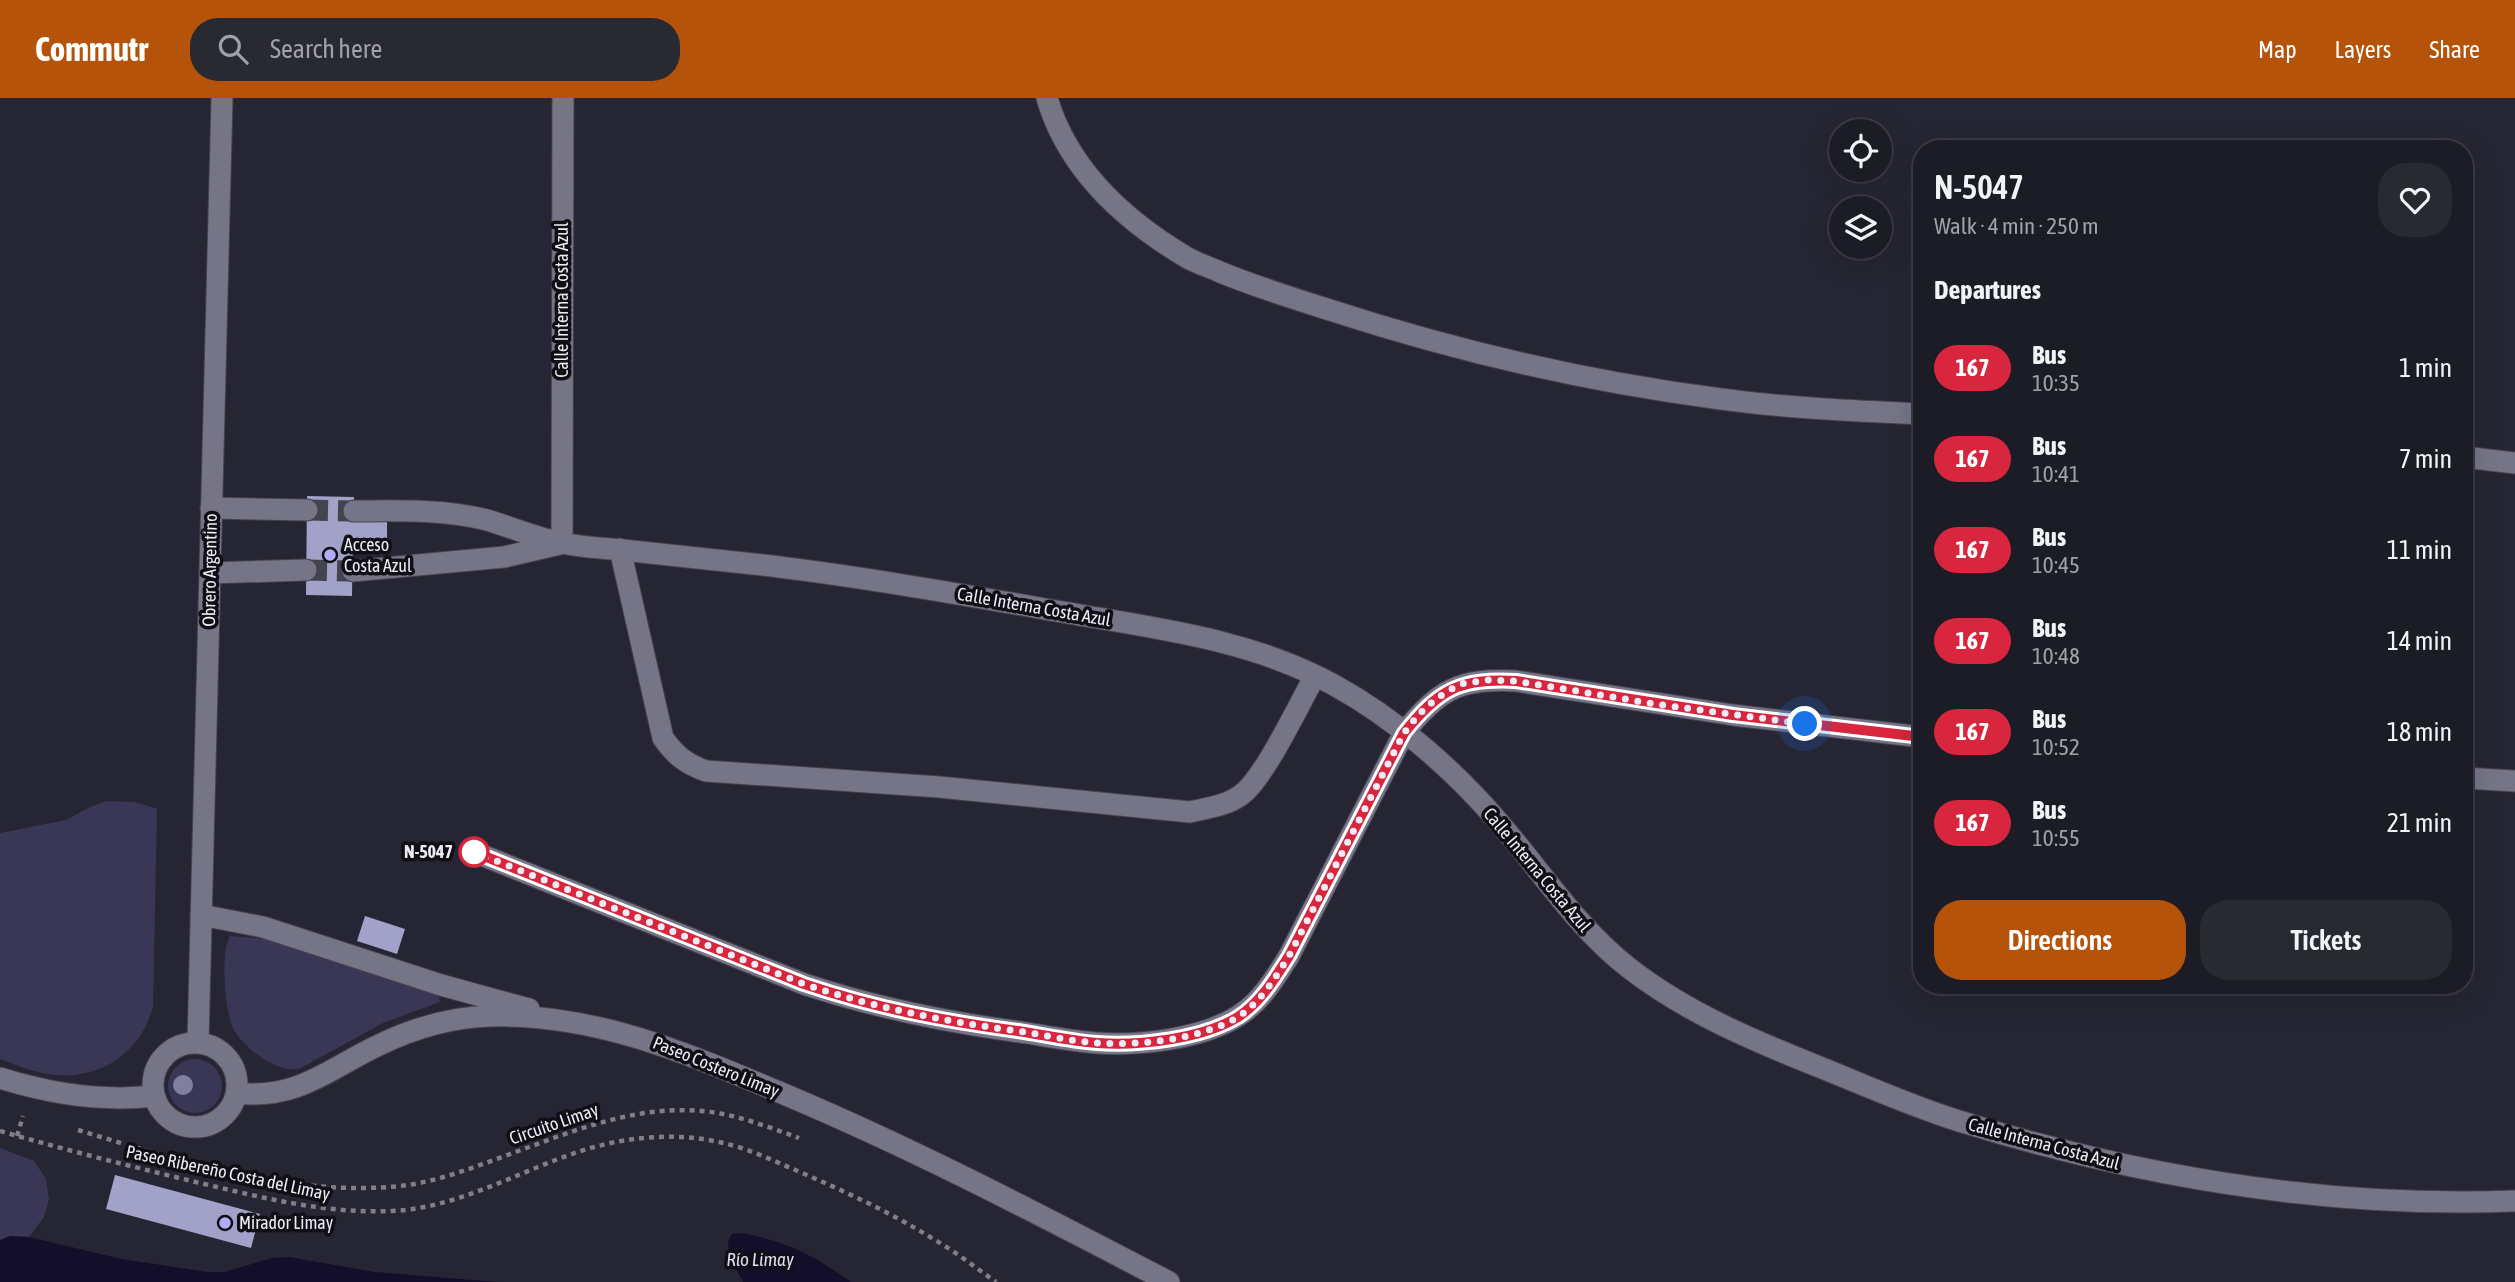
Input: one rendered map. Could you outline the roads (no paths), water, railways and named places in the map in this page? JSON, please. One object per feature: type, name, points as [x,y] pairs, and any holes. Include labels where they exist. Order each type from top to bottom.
[{"type":"street","name":"Obrero Argentino","points":[[198,1042],[222,98]]},
{"type":"street","name":"Calle Interna Costa Azul","points":[[562,543],[563,98]]},
{"type":"street","points":[[1046,98],[1070,150],[1098,191],[1134,223],[1188,258],[1254,286],[1353,318],[1466,349],[1585,376],[1721,399],[1838,410],[1913,414]]},
{"type":"street","points":[[2473,458],[2515,463]]},
{"type":"street","points":[[211,508],[307,510]]},
{"type":"street","name":"Calle Interna Costa Azul","points":[[354,511],[450,512],[562,543],[868,579],[1183,633],[1248,650],[1287,663],[1335,685],[1404,733],[1447,769],[1496,818],[1598,941],[1629,969],[1670,997],[1789,1055],[1957,1120],[2124,1165],[2204,1181],[2292,1193],[2392,1201],[2515,1201]]},
{"type":"street","name":"Calle Interna Costa Azul","points":[[353,571],[503,558],[562,543]]},
{"type":"street","points":[[620,549],[663,738],[688,764],[706,771],[939,787],[1189,811],[1220,805],[1241,796],[1256,781],[1315,676]]},
{"type":"street","points":[[210,573],[306,570]]},
{"type":"street","points":[[474,852],[804,984],[854,1001],[912,1015],[1086,1041],[1149,1042],[1198,1033],[1238,1016],[1268,989],[1289,956],[1404,733],[1418,715],[1437,698],[1460,684],[1488,680],[1516,681],[1733,715],[1913,736]]},
{"type":"street","points":[[2473,779],[2515,781]]},
{"type":"street","points":[[201,915],[263,927],[441,985],[605,1029]]},
{"type":"street","name":"Paseo Costero Limay","points":[[237,1093],[272,1093],[297,1088],[393,1038],[455,1020],[485,1016],[531,1016],[605,1029],[660,1044],[694,1057],[880,1135],[1169,1282]]},
{"type":"street","points":[[198,1042],[212,1046],[224,1054],[233,1065],[237,1093],[232,1107],[222,1117],[210,1124],[195,1127],[170,1118],[160,1109],[154,1096],[155,1070],[162,1058],[173,1049],[198,1042]]},
{"type":"street","points":[[0,1078],[68,1096],[113,1099],[154,1096]]},
{"type":"water","name":"Río Limay","points":[[742,1233],[800,1251],[851,1282],[743,1282],[731,1258],[728,1245],[732,1234]]},
{"type":"water","points":[[10,1236],[29,1237],[122,1259],[207,1272],[225,1272],[272,1258],[289,1257],[375,1272],[497,1282],[0,1282],[0,1240]]},
{"type":"tunnel","points":[[307,510],[354,511]]},
{"type":"tunnel","points":[[306,570],[353,571]]},
{"type":"place","name":"Acceso Costa Azul","points":[[330,555]]},
{"type":"place","name":"N-5047","points":[[474,852]]},
{"type":"place","name":"Mirador Limay","points":[[225,1223]]}]
